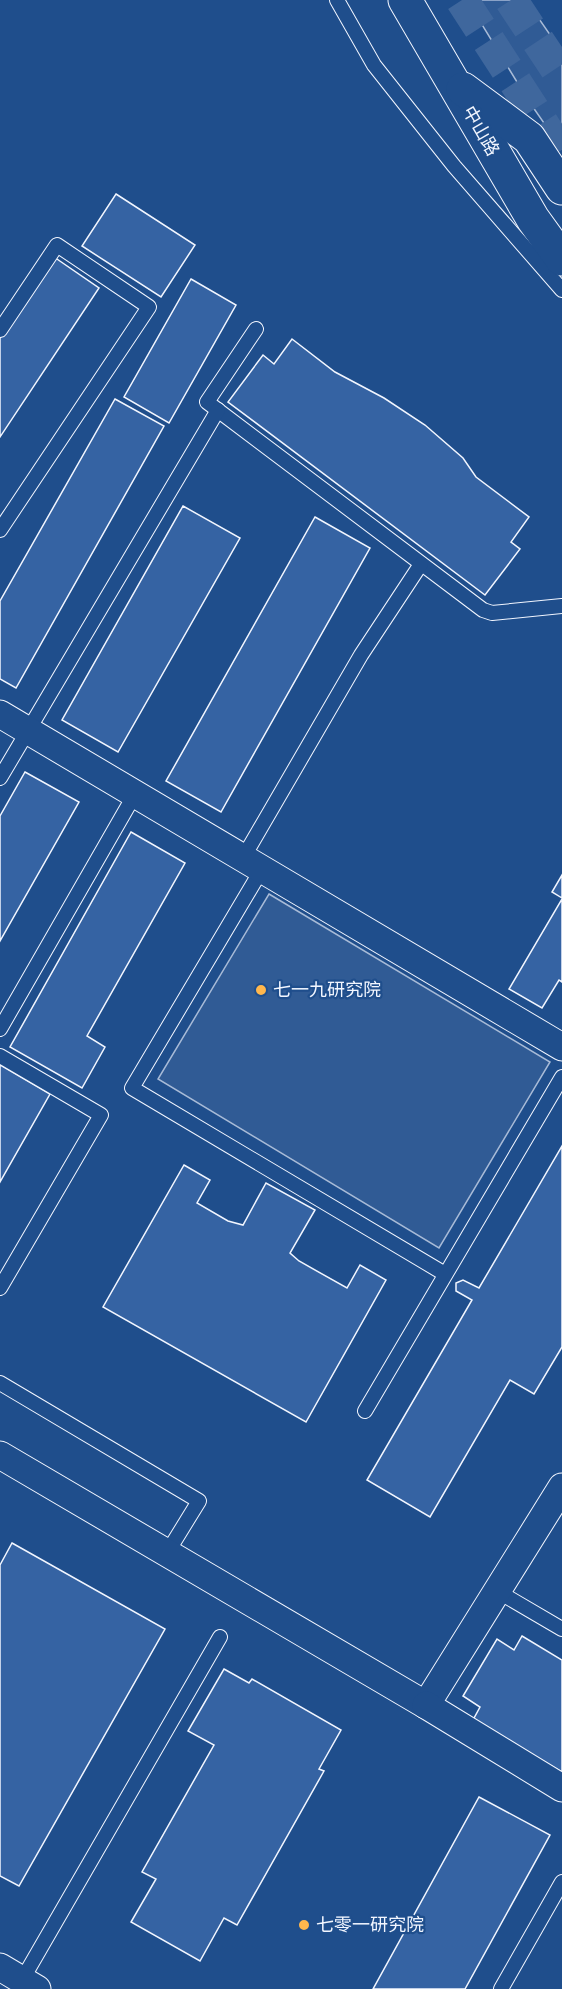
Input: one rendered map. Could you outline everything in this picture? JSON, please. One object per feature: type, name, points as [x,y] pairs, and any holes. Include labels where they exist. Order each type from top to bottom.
[{"type":"main road","name":"中山路","points":[[405,0],[533,219],[562,259]]},
{"type":"main road","points":[[452,81],[529,138],[562,188]]},
{"type":"street","points":[[0,714],[562,1047]]},
{"type":"street","points":[[0,1455],[426,1705],[562,1788]]},
{"type":"street","points":[[426,1705],[562,1487]]},
{"type":"lane","points":[[337,0],[374,65],[454,166],[562,290]]},
{"type":"lane","points":[[0,330],[57,245],[149,308],[0,530]]},
{"type":"lane","points":[[256,329],[207,402],[483,610],[492,613],[562,606]]},
{"type":"lane","points":[[0,778],[218,410]]},
{"type":"lane","points":[[421,564],[361,655],[253,864],[132,1088],[445,1274]]},
{"type":"lane","points":[[0,1029],[135,794]]},
{"type":"lane","points":[[0,1056],[101,1115],[0,1288]]},
{"type":"lane","points":[[365,1411],[562,1077]]},
{"type":"lane","points":[[0,1383],[199,1501],[167,1553]]},
{"type":"lane","points":[[497,1591],[562,1629]]},
{"type":"lane","points":[[20,1979],[220,1637]]},
{"type":"lane","points":[[501,1989],[562,1882]]},
{"type":"shaded area","points":[[467,0],[526,0],[562,52],[562,149],[528,100]]},
{"type":"shaded area","points":[[269,894],[550,1062],[439,1248],[158,1079]]},
{"type":"building","points":[[116,194],[195,245],[161,297],[82,246]]},
{"type":"building","points":[[54,257],[99,288],[0,437],[0,338]]},
{"type":"building","points":[[191,279],[236,305],[169,423],[124,397]]},
{"type":"building","points":[[292,339],[335,372],[384,398],[425,425],[463,458],[476,477],[529,517],[511,542],[520,549],[485,595],[228,402],[263,355],[274,364]]},
{"type":"building","points":[[115,399],[164,426],[16,688],[0,679],[0,601]]},
{"type":"building","points":[[183,506],[240,538],[118,752],[62,720]]},
{"type":"building","points":[[315,517],[370,548],[221,812],[166,781]]},
{"type":"building","points":[[25,772],[79,802],[0,941],[0,816]]},
{"type":"building","points":[[131,832],[185,863],[87,1036],[105,1047],[82,1088],[10,1047]]},
{"type":"building","points":[[562,875],[562,898],[552,892]]},
{"type":"building","points":[[562,899],[562,982],[559,980],[542,1008],[509,989]]},
{"type":"building","points":[[0,1065],[50,1094],[0,1182]]},
{"type":"building","points":[[562,1146],[562,1347],[534,1394],[510,1380],[430,1517],[367,1480],[472,1300],[456,1291],[456,1283],[463,1280],[479,1288]]},
{"type":"building","points":[[184,1165],[210,1180],[197,1203],[228,1221],[243,1225],[266,1183],[315,1210],[290,1253],[299,1261],[347,1288],[360,1265],[386,1280],[306,1422],[103,1307]]},
{"type":"building","points":[[12,1543],[165,1629],[19,1886],[0,1876],[0,1565]]},
{"type":"building","points":[[522,1636],[562,1660],[562,1772],[473,1720],[480,1707],[463,1696],[497,1639],[514,1650]]},
{"type":"building","points":[[224,1669],[249,1683],[252,1679],[341,1730],[319,1769],[324,1771],[237,1925],[224,1918],[200,1961],[131,1922],[156,1879],[142,1872],[214,1745],[188,1731]]},
{"type":"building","points":[[479,1797],[550,1835],[465,1989],[373,1989]]},
{"type":"tunnel","points":[[462,0],[562,154]]},
{"type":"tunnel","points":[[511,0],[562,77]]},
{"type":"place","name":"七一九研究院","points":[[261,990]]},
{"type":"place","name":"七零一研究院","points":[[304,1925]]}]
